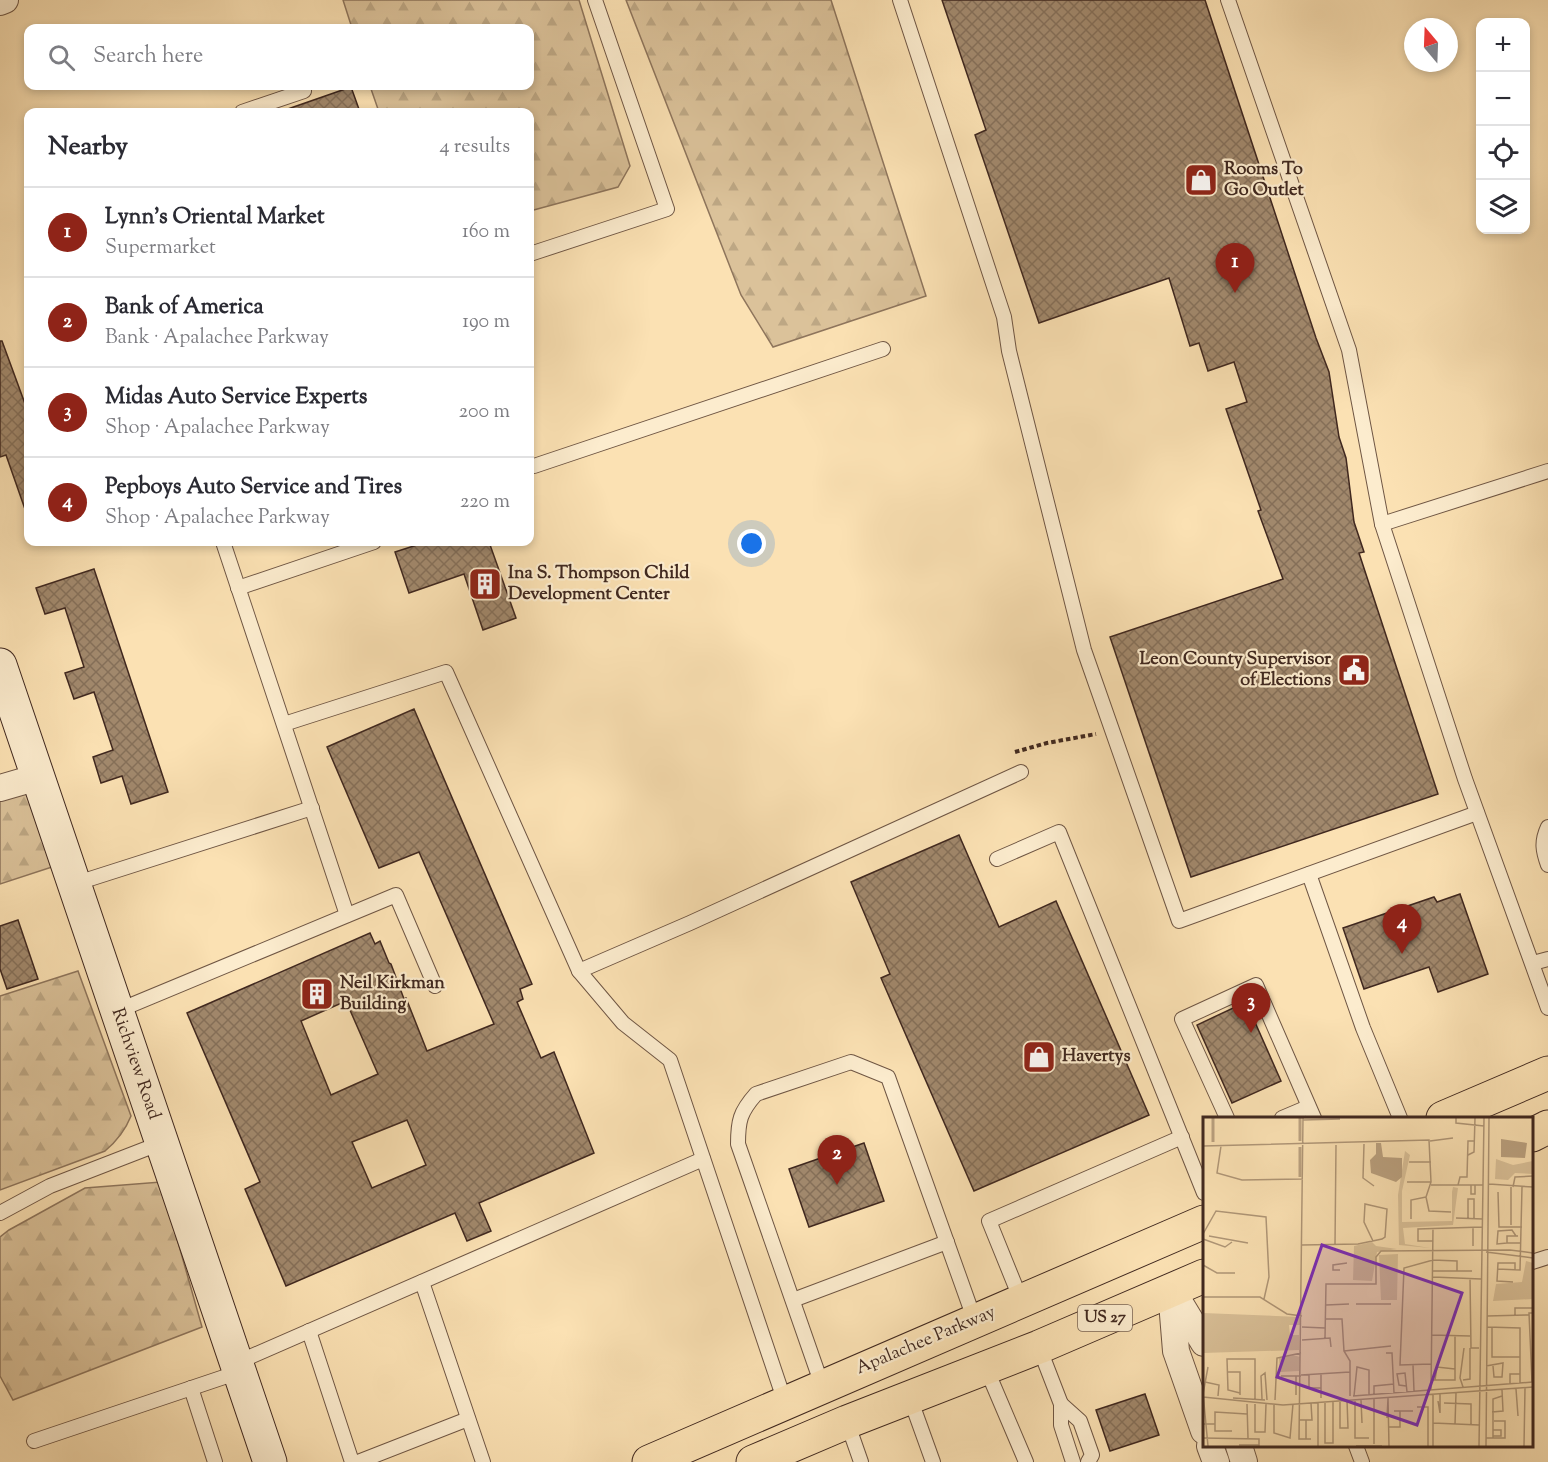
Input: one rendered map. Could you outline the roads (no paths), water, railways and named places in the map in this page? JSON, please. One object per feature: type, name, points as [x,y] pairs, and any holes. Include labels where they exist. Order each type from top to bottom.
[{"type":"main road","points":[[1448,1117],[1548,1073]]},
{"type":"main road","points":[[1533,1134],[1548,1127]]},
{"type":"main road","name":"Apalachee Parkway","points":[[649,1462],[822,1385],[918,1346],[1203,1222]]},
{"type":"main road","points":[[1153,1244],[1171,1290]]},
{"type":"main road","name":"US 27","points":[[770,1459],[847,1422],[1039,1347],[1203,1276]]},
{"type":"main road","points":[[785,1402],[847,1422],[918,1346]]},
{"type":"street","points":[[0,2],[5,0]]},
{"type":"street","name":"Richview Road","points":[[0,665],[270,1462]]},
{"type":"street","points":[[0,788],[38,777]]},
{"type":"street","points":[[1171,1290],[1203,1341]]},
{"type":"street","points":[[1171,1290],[1176,1351],[1203,1428]]},
{"type":"street","points":[[1210,1447],[1215,1462]]},
{"type":"street","points":[[1239,1447],[1244,1462]]},
{"type":"lane","points":[[534,253],[667,209],[595,0]]},
{"type":"lane","points":[[900,0],[1004,318],[1009,351],[1084,650],[1179,921],[1477,813]]},
{"type":"lane","points":[[1228,0],[1349,351],[1383,524],[1477,813],[1548,1008]]},
{"type":"lane","points":[[254,108],[304,91]]},
{"type":"lane","points":[[534,466],[883,349]]},
{"type":"lane","points":[[1383,524],[1548,471]]},
{"type":"lane","points":[[224,546],[347,915]]},
{"type":"lane","points":[[238,588],[362,546]]},
{"type":"lane","points":[[284,724],[446,672],[579,972],[622,1023],[670,1060],[785,1402]]},
{"type":"lane","points":[[579,972],[1021,772]]},
{"type":"lane","points":[[74,884],[312,808]]},
{"type":"lane","points":[[1548,827],[1543,839],[1548,865]]},
{"type":"lane","points":[[997,859],[1059,832],[1203,1190]]},
{"type":"lane","points":[[1309,874],[1363,1028],[1399,1117]]},
{"type":"lane","points":[[117,1011],[396,895],[435,986]]},
{"type":"lane","points":[[1533,963],[1548,959]]},
{"type":"lane","points":[[1226,1117],[1182,1019],[1256,985],[1311,1113],[1292,1117]]},
{"type":"lane","points":[[822,1385],[738,1144],[738,1121],[745,1106],[756,1094],[851,1062],[888,1077],[975,1321]]},
{"type":"lane","points":[[1021,1300],[989,1221],[1182,1137]]},
{"type":"lane","points":[[0,1213],[50,1186],[161,1143]]},
{"type":"lane","points":[[34,1441],[191,1388],[237,1368],[309,1331],[703,1159]]},
{"type":"lane","points":[[793,1300],[947,1242]]},
{"type":"lane","points":[[1533,1262],[1548,1257]]},
{"type":"lane","points":[[422,1282],[483,1462]]},
{"type":"lane","points":[[309,1331],[352,1462]]},
{"type":"lane","points":[[1039,1347],[1061,1404],[1061,1425],[1073,1462]]},
{"type":"lane","points":[[986,1368],[1026,1462]]},
{"type":"lane","points":[[191,1388],[215,1462]]},
{"type":"lane","points":[[910,1398],[933,1462]]},
{"type":"lane","points":[[1061,1404],[1080,1421],[1092,1455],[1088,1462]]},
{"type":"lane","points":[[358,1462],[468,1419]]},
{"type":"lane","points":[[847,1422],[861,1462]]},
{"type":"lane","points":[[1356,1447],[1362,1462]]},
{"type":"place","name":"Rooms To Go Outlet","points":[[1201,180]]},
{"type":"place","name":"Lynn's Oriental Market","points":[[1235,293]]},
{"type":"place","name":"Ina S. Thompson Child Development Center","points":[[485,584]]},
{"type":"place","name":"Leon County Supervisor of Elections","points":[[1354,670]]},
{"type":"place","name":"Pepboys Auto Service and Tires","points":[[1402,954]]},
{"type":"place","name":"Neil Kirkman Building","points":[[317,994]]},
{"type":"place","name":"Midas Auto Service Experts","points":[[1251,1033]]},
{"type":"place","name":"Havertys","points":[[1039,1057]]},
{"type":"place","name":"Bank of America","points":[[837,1185]]}]
